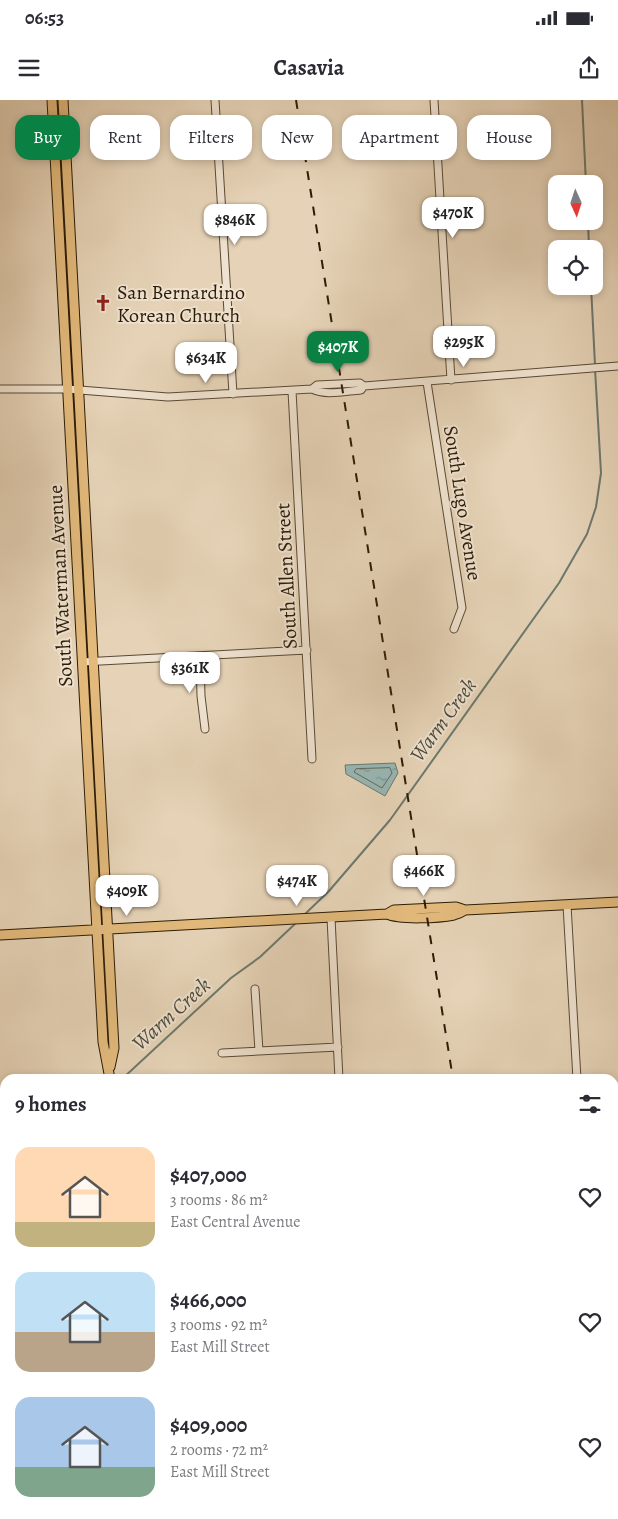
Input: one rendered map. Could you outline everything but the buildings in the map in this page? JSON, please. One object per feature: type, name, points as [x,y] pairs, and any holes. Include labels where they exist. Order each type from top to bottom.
[{"type":"main road","name":"South Waterman Avenue","points":[[52,100],[103,1050],[109,1074]]},
{"type":"main road","name":"South Waterman Avenue","points":[[63,100],[114,1048],[109,1074]]},
{"type":"main road","points":[[73,497],[80,521],[81,538],[87,541]]},
{"type":"main road","points":[[0,935],[387,914],[395,918],[456,915],[465,910],[618,902]]},
{"type":"main road","points":[[100,988],[106,997],[109,1046],[114,1048]]},
{"type":"street","points":[[215,100],[233,394]]},
{"type":"street","points":[[434,100],[451,380]]},
{"type":"street","points":[[0,389],[68,389],[168,397],[312,390],[318,393],[361,390],[364,386],[618,366]]},
{"type":"street","name":"South Lugo Avenue","points":[[427,382],[462,608],[454,629]]},
{"type":"street","name":"South Allen Street","points":[[292,391],[312,759]]},
{"type":"street","points":[[82,662],[307,650]]},
{"type":"street","points":[[200,656],[201,696],[205,729]]},
{"type":"street","points":[[567,905],[576,1074]]},
{"type":"street","points":[[331,918],[339,1074]]},
{"type":"street","points":[[255,989],[258,1052]]},
{"type":"street","points":[[222,1053],[338,1047]]},
{"type":"water","points":[[395,763],[398,773],[385,796],[346,774],[345,765]]},
{"type":"waterway","name":"Warm Creek","points":[[582,100],[586,175]]},
{"type":"waterway","name":"Warm Creek","points":[[588,230],[589,240]]},
{"type":"waterway","name":"Warm Creek","points":[[591,295],[595,365]]},
{"type":"waterway","name":"Warm Creek","points":[[304,915],[329,891],[390,820],[559,583],[587,534],[596,507],[601,473],[595,369]]},
{"type":"waterway","name":"Warm Creek","points":[[127,1074],[231,978],[260,957],[297,922]]},
{"type":"railway","points":[[296,100],[452,1074]]},
{"type":"place","name":"San Bernardino Korean Church","points":[[103,303]]}]
